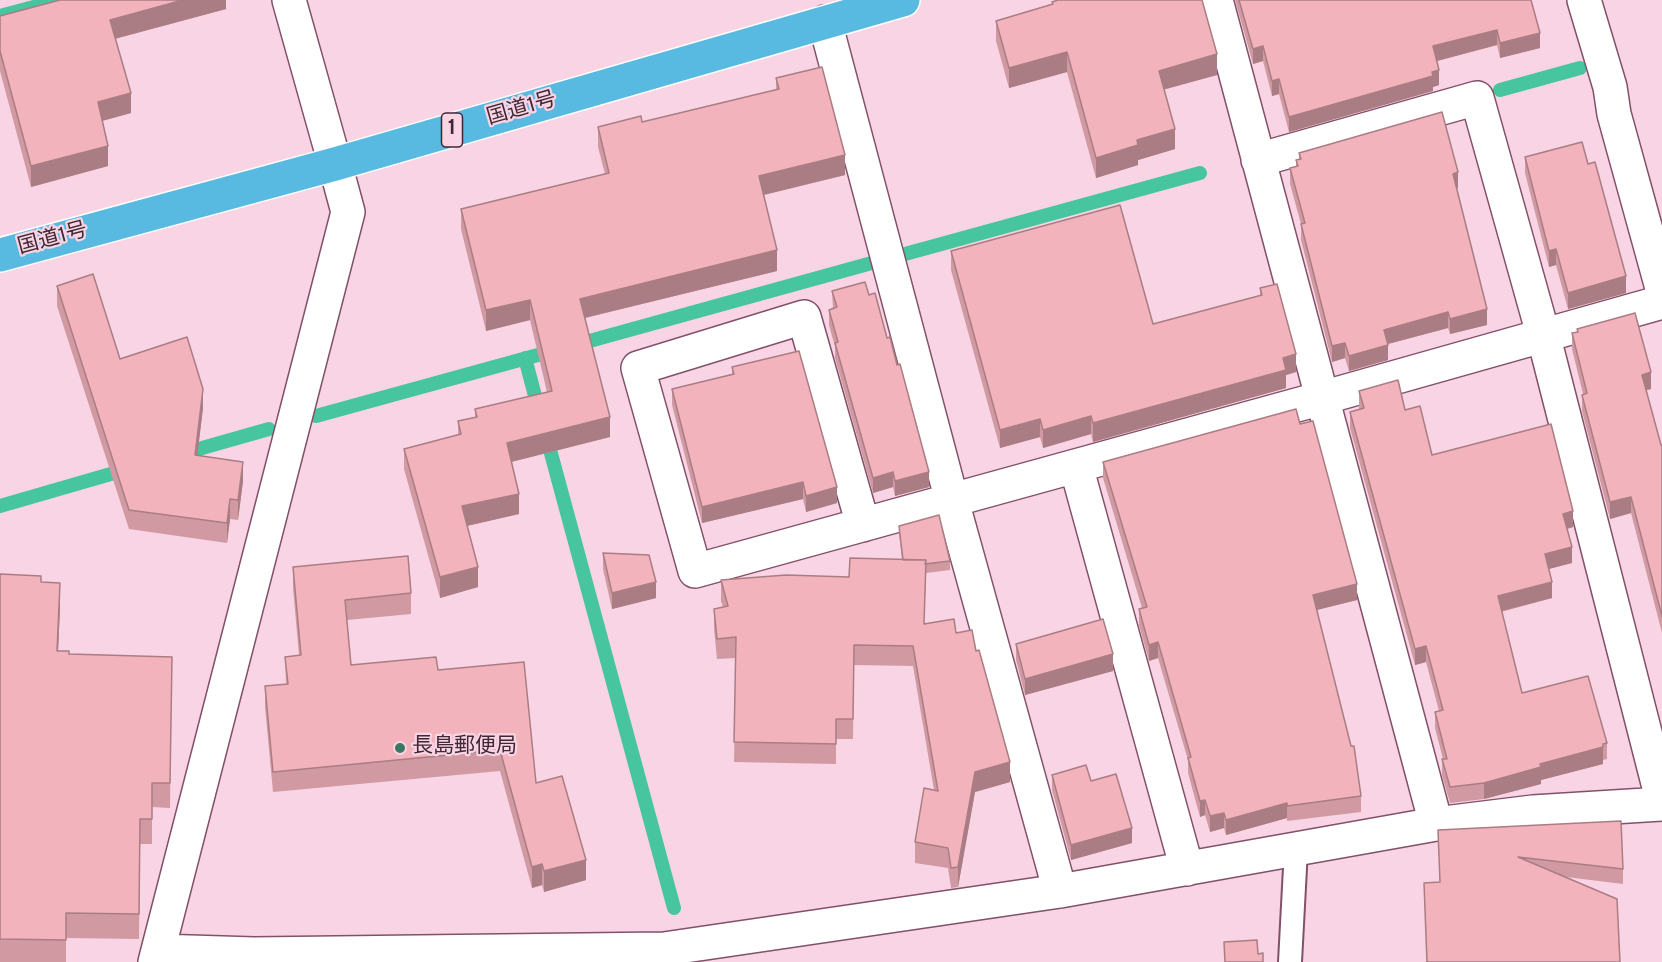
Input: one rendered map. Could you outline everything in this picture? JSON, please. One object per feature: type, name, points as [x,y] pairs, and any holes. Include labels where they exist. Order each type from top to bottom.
[{"type":"highway","name":"国道1号","points":[[0,255],[335,164],[903,0]]},
{"type":"street","points":[[289,0],[348,212],[157,957],[664,949],[1060,891],[1436,824],[1533,812],[1662,801],[1543,334],[1477,98],[1258,160]]},
{"type":"street","points":[[1216,0],[1436,824]]},
{"type":"street","points":[[1584,0],[1610,87],[1614,114],[1662,288]]},
{"type":"street","points":[[825,22],[952,501],[1060,891]]},
{"type":"street","points":[[863,525],[804,317],[638,368],[695,571],[952,501],[1662,302]]},
{"type":"street","points":[[1076,466],[1187,869]]},
{"type":"lane","points":[[1290,962],[1296,849]]},
{"type":"building","points":[[60,0],[183,0],[110,20],[131,93],[98,102],[108,146],[31,166],[0,51],[0,16]]},
{"type":"building","points":[[1058,0],[1202,0],[1217,54],[1159,71],[1175,129],[1137,140],[1138,145],[1096,158],[1067,52],[1009,68],[996,21],[1053,4],[1052,2]]},
{"type":"building","points":[[1239,0],[1531,0],[1540,33],[1500,43],[1497,30],[1433,46],[1439,70],[1432,72],[1433,76],[1289,117],[1279,79],[1272,81],[1263,46],[1253,49]]},
{"type":"building","points":[[822,67],[845,155],[759,176],[777,250],[580,299],[610,417],[507,443],[519,494],[462,506],[478,567],[440,577],[404,449],[461,434],[458,421],[477,417],[475,409],[552,391],[530,300],[486,310],[461,209],[609,173],[598,127],[641,116],[642,122],[779,89],[776,78]]},
{"type":"building","points":[[1442,112],[1458,172],[1453,174],[1487,309],[1450,319],[1448,312],[1384,330],[1388,345],[1349,356],[1345,343],[1332,346],[1301,224],[1305,223],[1290,168],[1298,166],[1296,160],[1301,159],[1299,153]]},
{"type":"building","points":[[1582,142],[1588,164],[1595,162],[1626,276],[1568,293],[1556,249],[1549,251],[1525,157]]},
{"type":"building","points":[[1120,205],[1153,324],[1262,295],[1260,288],[1277,284],[1296,354],[1283,358],[1286,370],[1093,423],[1091,416],[1043,430],[1040,419],[1000,430],[951,251]]},
{"type":"building","points":[[93,274],[120,359],[187,337],[203,389],[195,455],[243,462],[238,500],[230,499],[227,523],[129,510],[57,286]]},
{"type":"building","points":[[865,282],[869,295],[875,293],[887,338],[890,337],[897,365],[900,364],[929,472],[895,481],[893,472],[873,478],[835,343],[838,342],[829,310],[837,307],[832,291]]},
{"type":"building","points":[[1635,313],[1651,372],[1642,375],[1662,445],[1662,616],[1631,497],[1610,502],[1582,395],[1587,393],[1572,333],[1578,332],[1577,329]]},
{"type":"building","points":[[799,351],[837,487],[806,496],[803,482],[702,507],[672,389],[734,374],[732,367]]},
{"type":"building","points":[[1398,380],[1405,410],[1420,406],[1432,455],[1551,424],[1573,511],[1563,514],[1572,547],[1545,554],[1552,582],[1498,596],[1522,693],[1588,676],[1607,743],[1603,744],[1603,747],[1540,764],[1541,767],[1484,783],[1450,787],[1442,759],[1447,759],[1435,712],[1443,710],[1426,646],[1415,649],[1350,412],[1364,408],[1359,391]]},
{"type":"building","points":[[1296,409],[1300,424],[1313,421],[1357,584],[1313,595],[1351,746],[1354,746],[1361,796],[1287,806],[1287,803],[1226,820],[1224,813],[1210,816],[1205,800],[1200,801],[1188,758],[1191,757],[1158,642],[1149,645],[1139,609],[1147,607],[1103,462]]},
{"type":"building","points":[[939,515],[950,561],[925,564],[926,560],[903,560],[899,526]]},
{"type":"building","points":[[603,553],[649,555],[656,582],[612,593]]},
{"type":"building","points":[[408,556],[411,593],[345,600],[351,665],[436,657],[438,670],[524,662],[536,783],[562,776],[586,860],[544,871],[542,864],[532,867],[500,750],[273,772],[265,686],[288,684],[285,657],[301,655],[293,567]]},
{"type":"building","points":[[850,558],[926,560],[924,624],[954,619],[956,633],[972,630],[976,651],[979,650],[1010,762],[975,772],[958,867],[951,868],[948,848],[915,842],[924,788],[938,791],[913,646],[854,645],[853,719],[836,719],[836,744],[734,742],[736,637],[717,639],[714,609],[728,606],[721,580],[786,575],[849,577]]},
{"type":"building","points":[[0,574],[41,576],[41,582],[60,583],[57,651],[69,651],[69,654],[172,657],[170,783],[152,783],[152,819],[140,819],[139,914],[66,913],[66,940],[0,939]]},
{"type":"building","points":[[1103,619],[1113,654],[1025,679],[1016,644]]},
{"type":"building","points":[[1086,765],[1091,781],[1116,774],[1132,828],[1071,845],[1052,775]]},
{"type":"building","points":[[1621,821],[1623,869],[1518,857],[1617,899],[1620,962],[1427,962],[1424,883],[1440,882],[1438,830]]},
{"type":"building","points":[[1257,940],[1258,954],[1263,953],[1263,962],[1225,962],[1224,942]]},
{"type":"waterway","points":[[0,16],[60,0]]},
{"type":"waterway","points":[[1500,90],[1580,68]]},
{"type":"waterway","points":[[905,254],[1200,173]]},
{"type":"waterway","points":[[575,345],[879,261]]},
{"type":"waterway","points":[[316,416],[556,350]]},
{"type":"waterway","points":[[525,358],[539,411]]},
{"type":"waterway","points":[[181,454],[269,429]]},
{"type":"waterway","points":[[546,435],[674,908]]},
{"type":"waterway","points":[[0,506],[128,469]]},
{"type":"place","name":"長島郵便局","points":[[400,748]]}]
